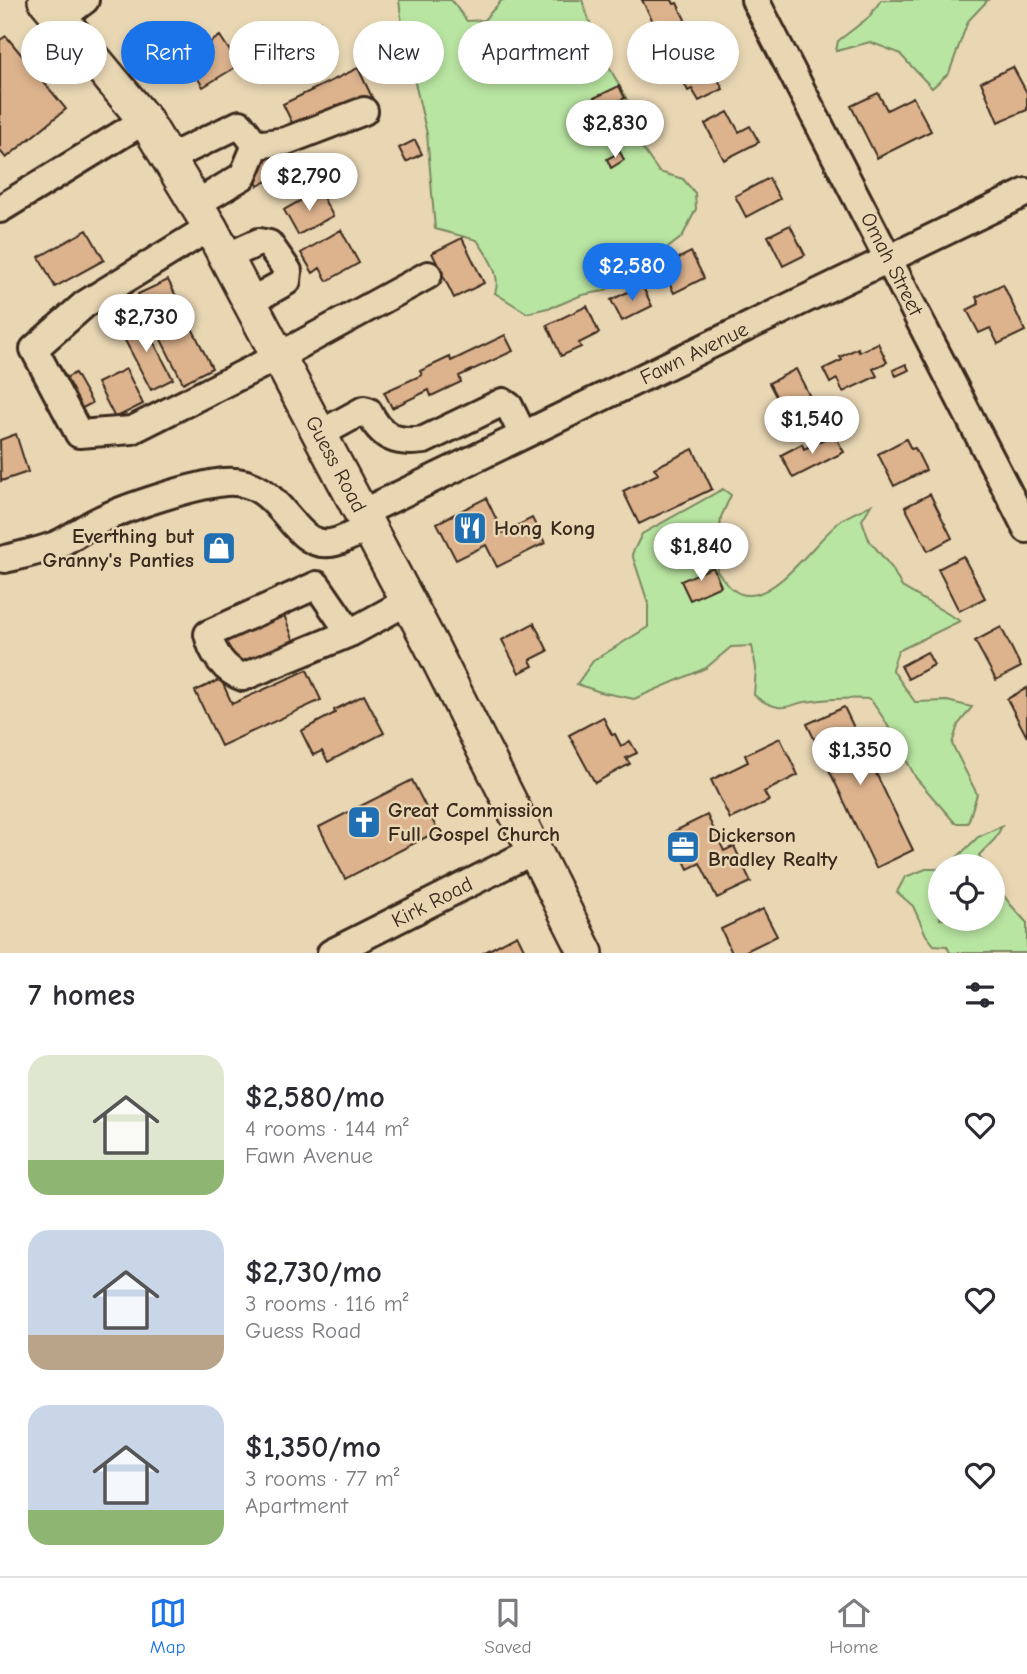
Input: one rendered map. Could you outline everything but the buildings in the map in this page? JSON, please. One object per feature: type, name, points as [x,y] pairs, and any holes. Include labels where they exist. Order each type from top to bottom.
[{"type":"main road","name":"Guess Road","points":[[64,6],[145,120],[226,257],[408,601],[586,953]]},
{"type":"street","name":"Omah Street","points":[[755,0],[1027,529]]},
{"type":"street","points":[[256,145],[286,141],[364,111]]},
{"type":"street","points":[[0,209],[145,120]]},
{"type":"street","points":[[169,158],[240,124],[256,145]]},
{"type":"street","points":[[256,145],[243,176],[203,216],[85,304],[34,349],[79,434],[132,430],[279,356],[428,275]]},
{"type":"street","name":"Fawn Avenue","points":[[5,559],[54,546],[78,535],[96,522],[128,509],[186,491],[227,482],[263,490],[296,528],[316,542],[330,543],[463,464],[1027,192]]},
{"type":"street","points":[[226,257],[259,242],[269,244],[288,271],[288,281],[250,302]]},
{"type":"street","points":[[320,434],[364,410],[368,411],[375,424],[390,438],[410,442],[424,440],[503,402],[509,406],[523,435]]},
{"type":"street","points":[[445,430],[463,464]]},
{"type":"street","points":[[350,634],[317,585],[208,634],[210,645],[229,673],[243,677],[350,634],[408,601]]},
{"type":"street","name":"Kirk Road","points":[[331,953],[533,850]]},
{"type":"green space","points":[[399,0],[451,0],[467,21],[458,21],[458,84],[613,84],[613,74],[633,111],[638,142],[659,172],[683,179],[695,193],[696,209],[682,237],[660,254],[647,273],[627,275],[604,291],[582,295],[556,306],[527,313],[495,293],[495,272],[477,240],[435,229],[427,134],[415,84],[444,84],[444,21],[402,21]]},
{"type":"green space","points":[[502,0],[582,0],[589,21],[467,21],[484,20]]},
{"type":"green space","points":[[881,0],[988,0],[968,21],[949,73],[932,88],[899,53],[870,42],[836,51],[838,41],[869,17]]},
{"type":"green space","points":[[723,489],[731,495],[721,517],[717,571],[735,591],[751,595],[775,585],[832,528],[871,505],[862,520],[869,540],[892,568],[902,587],[960,621],[898,651],[892,669],[915,702],[947,701],[972,707],[958,725],[952,744],[977,794],[968,823],[955,823],[916,778],[870,699],[821,700],[781,707],[768,704],[754,695],[756,668],[752,646],[731,647],[706,668],[634,699],[577,684],[593,661],[648,627],[648,603],[632,554],[642,534]]},
{"type":"green space","points":[[1002,826],[995,839],[980,854],[960,854],[978,837]]},
{"type":"green space","points":[[928,869],[928,931],[1005,931],[1005,897],[1027,923],[1027,953],[950,953],[947,946],[934,945],[926,935],[913,906],[897,892],[905,877]]},
{"type":"place","name":"Hong Kong","points":[[470,528]]},
{"type":"place","name":"Everthing but Granny's Panties","points":[[219,548]]},
{"type":"place","name":"Great Commission Full Gospel Church","points":[[364,822]]},
{"type":"place","name":"Dickerson Bradley Realty","points":[[683,847]]}]
